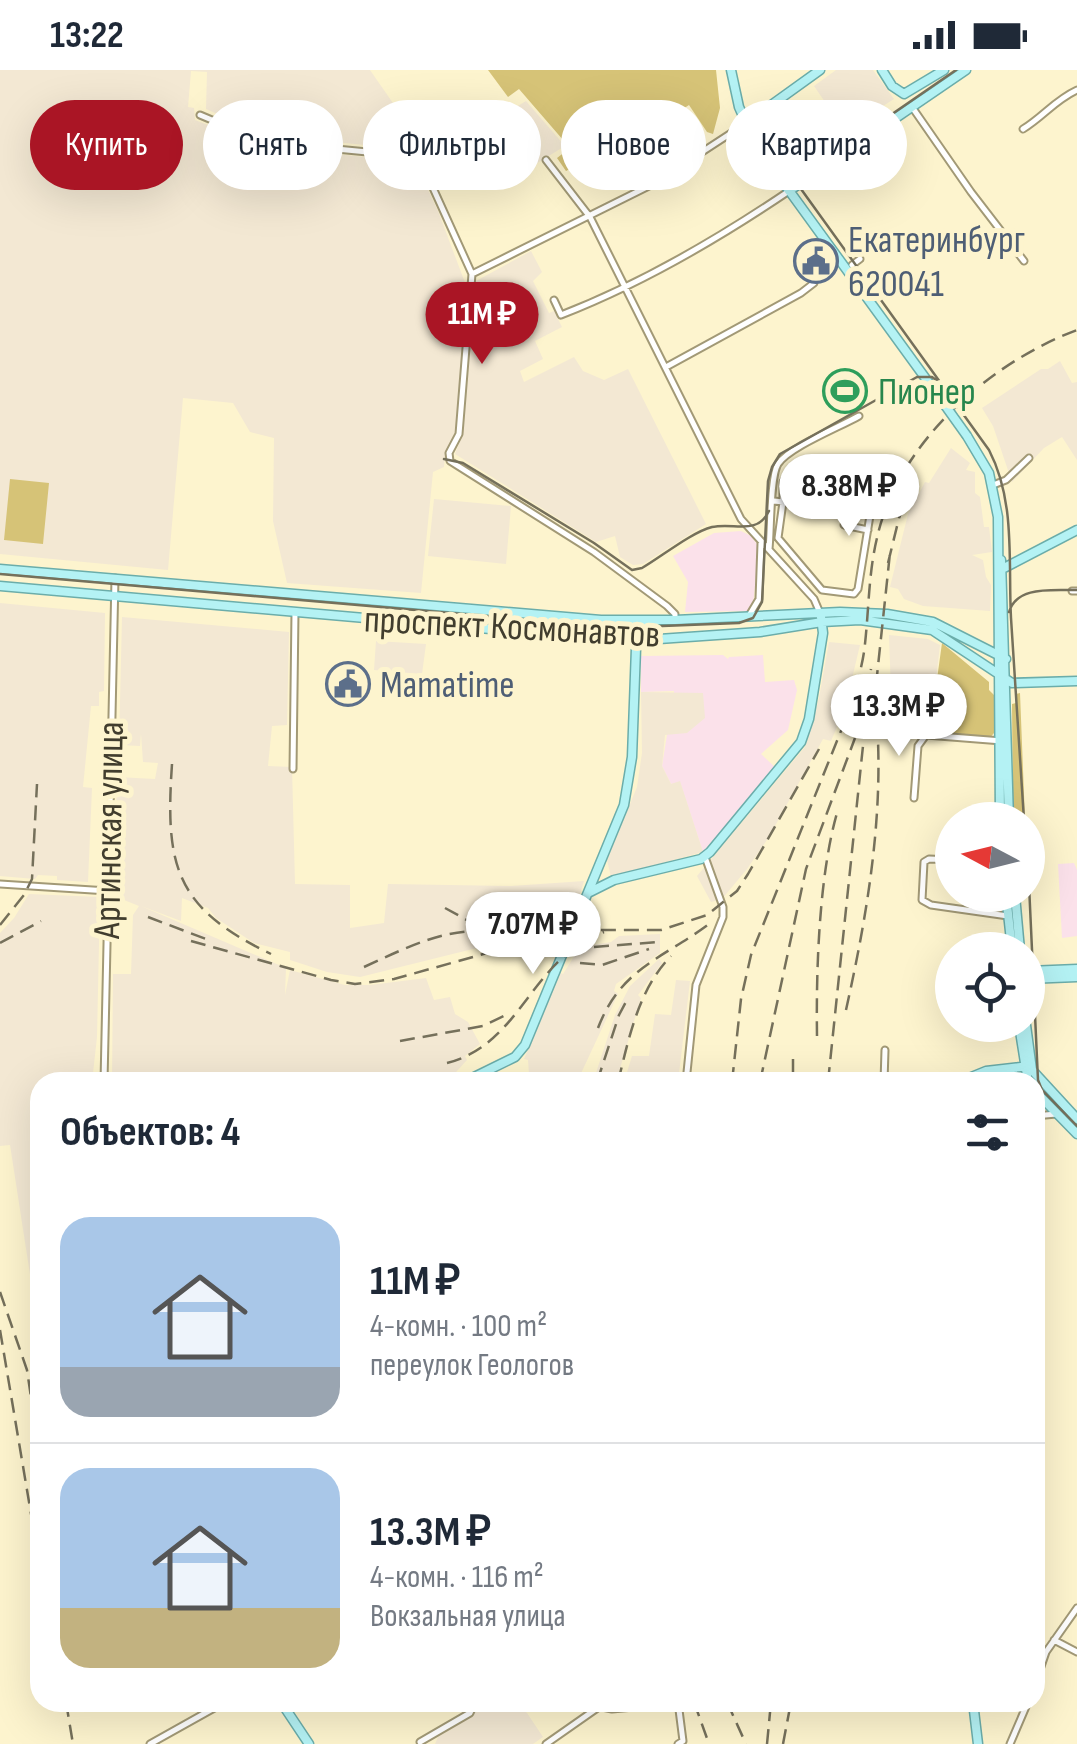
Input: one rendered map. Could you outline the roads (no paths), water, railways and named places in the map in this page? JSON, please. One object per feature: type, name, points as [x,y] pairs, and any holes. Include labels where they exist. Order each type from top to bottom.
[{"type":"main road","points":[[731,70],[739,100]]},
{"type":"main road","points":[[778,100],[820,70]]},
{"type":"main road","points":[[882,70],[892,86],[904,94],[944,70]]},
{"type":"main road","points":[[966,70],[788,191],[978,450],[993,485],[1000,569],[1008,802]]},
{"type":"main road","points":[[1000,569],[1077,530]]},
{"type":"main road","name":"проспект Космонавтов","points":[[0,569],[637,621],[821,617],[860,620],[932,630],[1003,679]]},
{"type":"main road","name":"проспект Космонавтов","points":[[0,586],[558,636],[636,638],[760,632],[860,612],[923,620],[1002,657]]},
{"type":"main road","points":[[477,629],[474,619],[478,610]]},
{"type":"main road","points":[[558,616],[564,623],[558,636]]},
{"type":"main road","points":[[586,896],[614,880],[705,857],[803,738],[821,645],[821,617]]},
{"type":"main road","points":[[760,632],[762,618]]},
{"type":"main road","points":[[483,1072],[516,1057],[525,1045],[621,812],[630,778],[637,621]]},
{"type":"main road","points":[[1003,679],[1025,684],[1077,681]]},
{"type":"main road","points":[[1001,802],[1004,741]]},
{"type":"main road","points":[[599,863],[601,879],[614,880]]},
{"type":"main road","points":[[1008,912],[1010,932]]},
{"type":"main road","points":[[1045,970],[1077,969]]},
{"type":"main road","points":[[1045,978],[1077,977]]},
{"type":"main road","points":[[1021,1042],[1026,1066],[1031,1072]]},
{"type":"main road","points":[[1026,1042],[1026,1072]]},
{"type":"main road","points":[[984,1072],[1026,1066]]},
{"type":"main road","points":[[1045,1086],[1077,1119]]},
{"type":"main road","points":[[1045,1101],[1077,1134]]},
{"type":"main road","points":[[288,1712],[309,1744]]},
{"type":"main road","points":[[973,1712],[978,1744]]},
{"type":"street","points":[[1023,129],[1050,111],[1056,100],[1077,90]]},
{"type":"street","points":[[912,107],[1024,261]]},
{"type":"street","points":[[200,115],[264,142],[420,157],[472,274],[458,434],[450,461],[594,552],[668,606],[675,620]]},
{"type":"street","points":[[472,274],[653,184],[726,136]]},
{"type":"street","points":[[546,160],[590,217],[741,518],[814,600],[821,617]]},
{"type":"street","points":[[554,300],[561,314],[625,286],[713,240],[788,191]]},
{"type":"street","points":[[852,265],[860,260]]},
{"type":"street","points":[[666,366],[801,293],[814,282]]},
{"type":"street","points":[[769,549],[774,475],[784,458],[859,416]]},
{"type":"street","points":[[993,485],[1004,482],[1029,458]]},
{"type":"street","points":[[854,485],[874,491],[869,530],[854,594],[822,590],[778,534],[785,478],[832,460],[842,460],[854,472],[844,526],[869,530]]},
{"type":"street","points":[[774,501],[783,502]]},
{"type":"street","points":[[744,618],[759,599],[761,540]]},
{"type":"street","name":"Артинская улица","points":[[104,1072],[115,578]]},
{"type":"street","points":[[293,770],[295,612]]},
{"type":"street","points":[[914,798],[918,746],[926,735],[1004,741]]},
{"type":"street","points":[[687,1072],[696,985],[723,917],[705,857]]},
{"type":"street","points":[[935,859],[924,862],[922,900],[935,905]]},
{"type":"street","points":[[0,884],[108,891]]},
{"type":"street","points":[[996,912],[1008,916]]},
{"type":"street","points":[[884,1072],[885,1050]]},
{"type":"street","points":[[489,1072],[490,1068]]},
{"type":"street","points":[[1045,1113],[1058,1115]]},
{"type":"street","points":[[1045,1661],[1054,1640],[1077,1608]]},
{"type":"street","points":[[1054,1640],[1077,1652]]},
{"type":"street","points":[[150,1744],[206,1712]]},
{"type":"street","points":[[425,1741],[470,1712]]},
{"type":"street","points":[[546,1744],[594,1712]]},
{"type":"street","points":[[679,1712],[681,1743]]},
{"type":"street","points":[[1010,1744],[1024,1712]]},
{"type":"tram line","points":[[956,70],[805,174],[801,189],[989,450],[998,470],[1009,533],[1023,802]]},
{"type":"tram line","points":[[0,574],[564,623],[637,627],[739,623],[753,618],[762,602],[768,481],[780,454],[917,377],[932,377],[939,382]]},
{"type":"tram line","points":[[444,459],[463,463],[632,570],[642,568],[704,530],[751,526],[769,511]]},
{"type":"tram line","points":[[1009,612],[1013,603],[1028,593],[1077,590]]},
{"type":"tram line","points":[[1030,912],[1038,1072]]},
{"type":"tram line","points":[[1045,1093],[1077,1126]]},
{"type":"railway","points":[[733,1072],[741,999],[751,955],[849,711],[864,652],[874,552],[888,503],[926,439],[952,411],[1012,363],[1077,330]]},
{"type":"railway","points":[[888,563],[899,518],[915,478]]},
{"type":"railway","points":[[876,685],[890,553]]},
{"type":"railway","points":[[829,1072],[871,669]]},
{"type":"railway","points":[[846,1010],[873,860],[878,785],[876,709]]},
{"type":"railway","points":[[762,1072],[806,869],[855,738]]},
{"type":"railway","points":[[445,908],[492,930],[661,930],[707,915],[737,891],[819,749]]},
{"type":"railway","points":[[172,764],[171,830],[183,880],[214,919],[271,954]]},
{"type":"railway","points":[[0,925],[32,879],[37,784]]},
{"type":"railway","points":[[817,1036],[822,894],[837,813]]},
{"type":"railway","points":[[148,917],[206,939]]},
{"type":"railway","points":[[0,943],[41,921]]},
{"type":"railway","points":[[598,1028],[618,991],[631,978],[709,924]]},
{"type":"railway","points":[[364,967],[437,937],[483,931]]},
{"type":"railway","points":[[447,1063],[472,1053],[493,1038],[559,961],[604,932]]},
{"type":"railway","points":[[191,941],[355,984],[394,979],[541,938]]},
{"type":"railway","points":[[594,947],[659,942]]},
{"type":"railway","points":[[580,963],[602,965],[649,949]]},
{"type":"railway","points":[[621,1072],[643,999],[671,956]]},
{"type":"railway","points":[[600,1072],[629,996]]},
{"type":"railway","points":[[400,1041],[483,1026],[508,1014]]},
{"type":"railway","points":[[793,1059],[793,1072]]},
{"type":"railway","points":[[0,1292],[27,1370],[30,1390]]},
{"type":"railway","points":[[0,1330],[30,1508]]},
{"type":"railway","points":[[68,1712],[73,1744]]},
{"type":"railway","points":[[698,1712],[709,1744]]},
{"type":"railway","points":[[732,1712],[746,1744]]},
{"type":"railway","points":[[767,1744],[770,1712]]},
{"type":"railway","points":[[783,1744],[789,1712]]},
{"type":"place","name":"Екатеринбург 620041","points":[[816,261]]},
{"type":"place","name":"Пионер","points":[[845,391]]},
{"type":"place","name":"Mamatime","points":[[348,684]]}]
